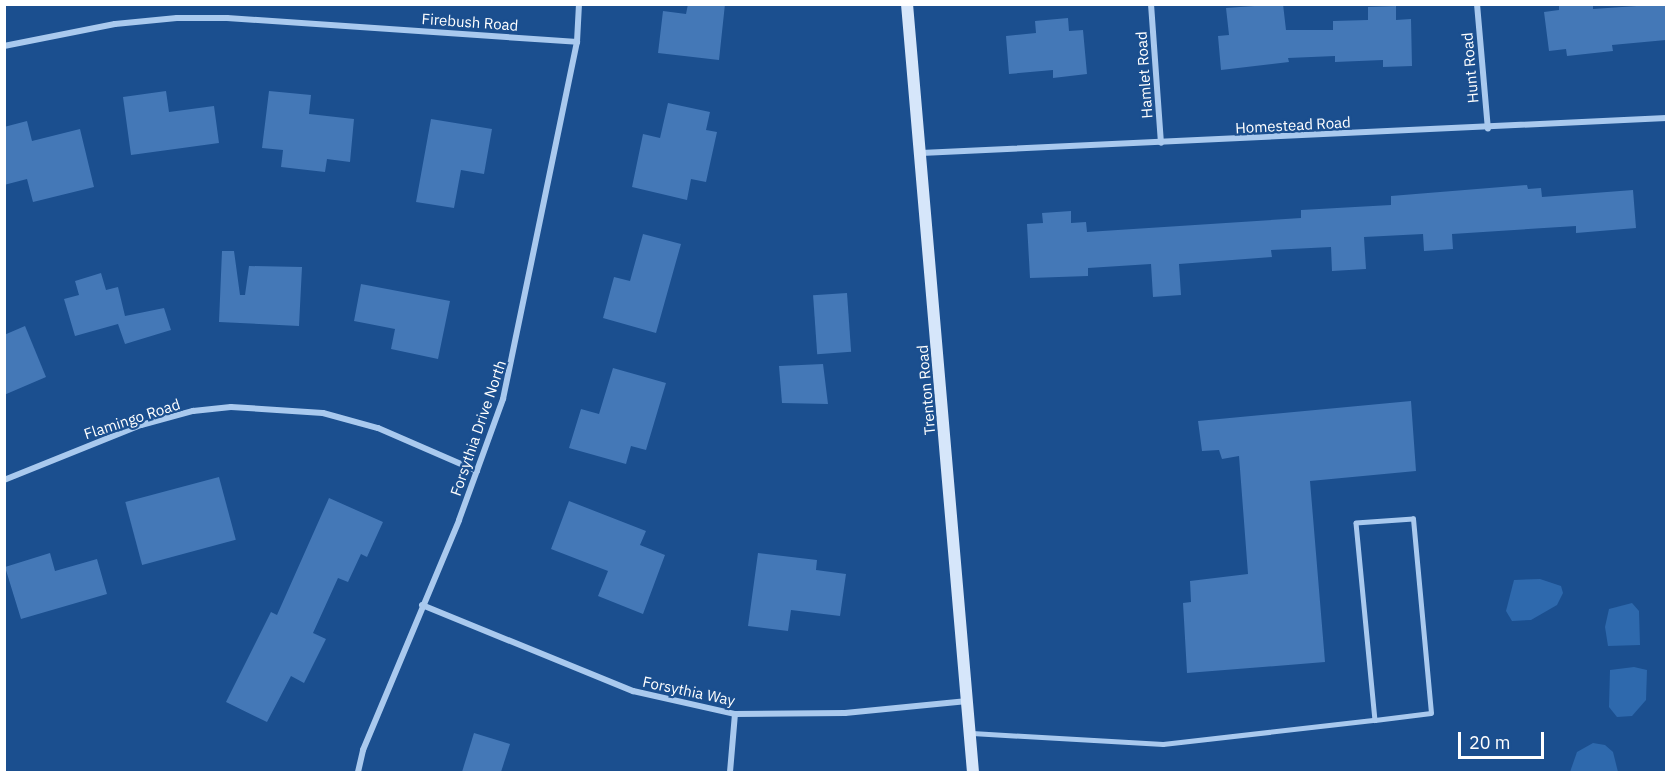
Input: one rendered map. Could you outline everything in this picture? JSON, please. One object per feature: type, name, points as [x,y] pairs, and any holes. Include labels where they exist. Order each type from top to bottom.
[{"type":"main road","name":"Trenton Road","points":[[907,4],[973,772]]},
{"type":"street","name":"Forsythia Drive North","points":[[358,772],[363,750],[477,471],[515,355],[577,42],[579,4]]},
{"type":"street","name":"Hamlet Road","points":[[1151,4],[1161,143]]},
{"type":"street","name":"Hunt Road","points":[[1477,4],[1488,129]]},
{"type":"street","name":"Firebush Road","points":[[4,46],[115,24],[177,18],[227,18],[577,42]]},
{"type":"street","name":"Homestead Road","points":[[921,153],[1488,129],[1666,118]]},
{"type":"street","name":"Flamingo Road","points":[[4,480],[141,425],[193,411],[231,407],[323,413],[378,428],[477,471]]},
{"type":"street","name":"Forsythia Way","points":[[422,605],[633,691],[735,714],[845,713],[967,701]]},
{"type":"street","points":[[730,772],[735,714]]},
{"type":"lane","points":[[969,732],[1163,744],[1375,720],[1431,713],[1413,519],[1356,523],[1375,720]]},
{"type":"shaded area","points":[[1540,579],[1561,586],[1563,593],[1557,605],[1531,620],[1512,621],[1506,611],[1514,580]]},
{"type":"shaded area","points":[[1632,603],[1639,611],[1640,645],[1608,646],[1605,627],[1609,609]]},
{"type":"shaded area","points":[[1634,667],[1647,670],[1646,700],[1632,716],[1617,717],[1609,707],[1610,670]]},
{"type":"shaded area","points":[[1593,743],[1605,745],[1613,752],[1618,772],[1570,772],[1577,752]]},
{"type":"building","points":[[688,4],[725,4],[719,60],[658,53],[663,11],[686,14]]},
{"type":"building","points":[[1283,4],[1286,30],[1333,30],[1333,21],[1368,20],[1368,7],[1396,6],[1396,20],[1411,19],[1412,66],[1383,67],[1383,60],[1335,62],[1335,56],[1288,58],[1289,62],[1221,70],[1218,36],[1229,35],[1226,8]]},
{"type":"building","points":[[1559,4],[1593,4],[1593,9],[1666,4],[1666,40],[1612,45],[1613,51],[1567,56],[1566,49],[1549,51],[1544,12],[1559,10]]},
{"type":"building","points":[[1068,18],[1069,31],[1083,30],[1087,74],[1053,78],[1053,70],[1009,74],[1006,36],[1036,33],[1035,21]]},
{"type":"building","points":[[166,91],[169,112],[214,106],[219,143],[131,155],[123,97]]},
{"type":"building","points":[[269,91],[311,95],[309,114],[354,119],[350,162],[327,159],[325,172],[281,167],[283,150],[262,148]]},
{"type":"building","points":[[668,103],[710,112],[706,130],[717,132],[706,182],[691,179],[687,200],[632,187],[643,134],[660,138]]},
{"type":"building","points":[[431,119],[492,129],[484,174],[461,170],[454,208],[416,202]]},
{"type":"building","points":[[27,121],[32,141],[80,129],[94,187],[33,202],[27,179],[4,185],[4,127]]},
{"type":"building","points":[[1527,185],[1528,189],[1541,188],[1542,197],[1633,190],[1636,228],[1576,233],[1576,226],[1452,234],[1453,249],[1424,251],[1423,234],[1364,237],[1366,269],[1332,271],[1331,247],[1271,250],[1272,257],[1179,264],[1181,295],[1153,297],[1151,264],[1088,268],[1088,276],[1030,278],[1027,224],[1043,223],[1042,213],[1071,211],[1071,223],[1086,222],[1087,232],[1301,218],[1301,210],[1391,205],[1391,196]]},
{"type":"building","points":[[643,234],[681,244],[656,333],[603,318],[614,277],[630,281]]},
{"type":"building","points":[[222,251],[234,251],[240,295],[245,295],[249,266],[302,267],[299,326],[219,322]]},
{"type":"building","points":[[101,273],[106,290],[118,287],[125,316],[164,308],[171,330],[125,344],[118,324],[75,336],[64,299],[79,295],[75,281]]},
{"type":"building","points":[[361,284],[450,301],[438,359],[391,349],[395,329],[354,321]]},
{"type":"building","points":[[847,293],[851,352],[817,354],[813,295]]},
{"type":"building","points":[[25,326],[46,377],[4,395],[4,335]]},
{"type":"building","points":[[823,364],[828,404],[782,403],[779,366]]},
{"type":"building","points":[[613,368],[666,383],[646,450],[631,446],[626,464],[569,448],[581,409],[599,414]]},
{"type":"building","points":[[1411,401],[1416,471],[1310,481],[1325,662],[1187,673],[1183,603],[1191,602],[1190,581],[1248,574],[1239,456],[1222,459],[1219,450],[1202,451],[1198,421]]},
{"type":"building","points":[[219,477],[236,540],[142,565],[125,502]]},
{"type":"building","points":[[329,498],[383,522],[367,557],[361,554],[348,582],[338,578],[313,633],[326,639],[304,683],[291,676],[267,722],[226,702],[271,612],[277,615]]},
{"type":"building","points":[[569,501],[646,531],[640,545],[665,555],[643,614],[598,596],[608,571],[551,549]]},
{"type":"building","points":[[50,553],[55,571],[97,559],[107,594],[21,619],[5,567]]},
{"type":"building","points":[[758,553],[817,560],[816,570],[846,574],[840,616],[791,610],[788,631],[748,626]]},
{"type":"building","points":[[474,733],[510,744],[501,772],[462,772]]}]
